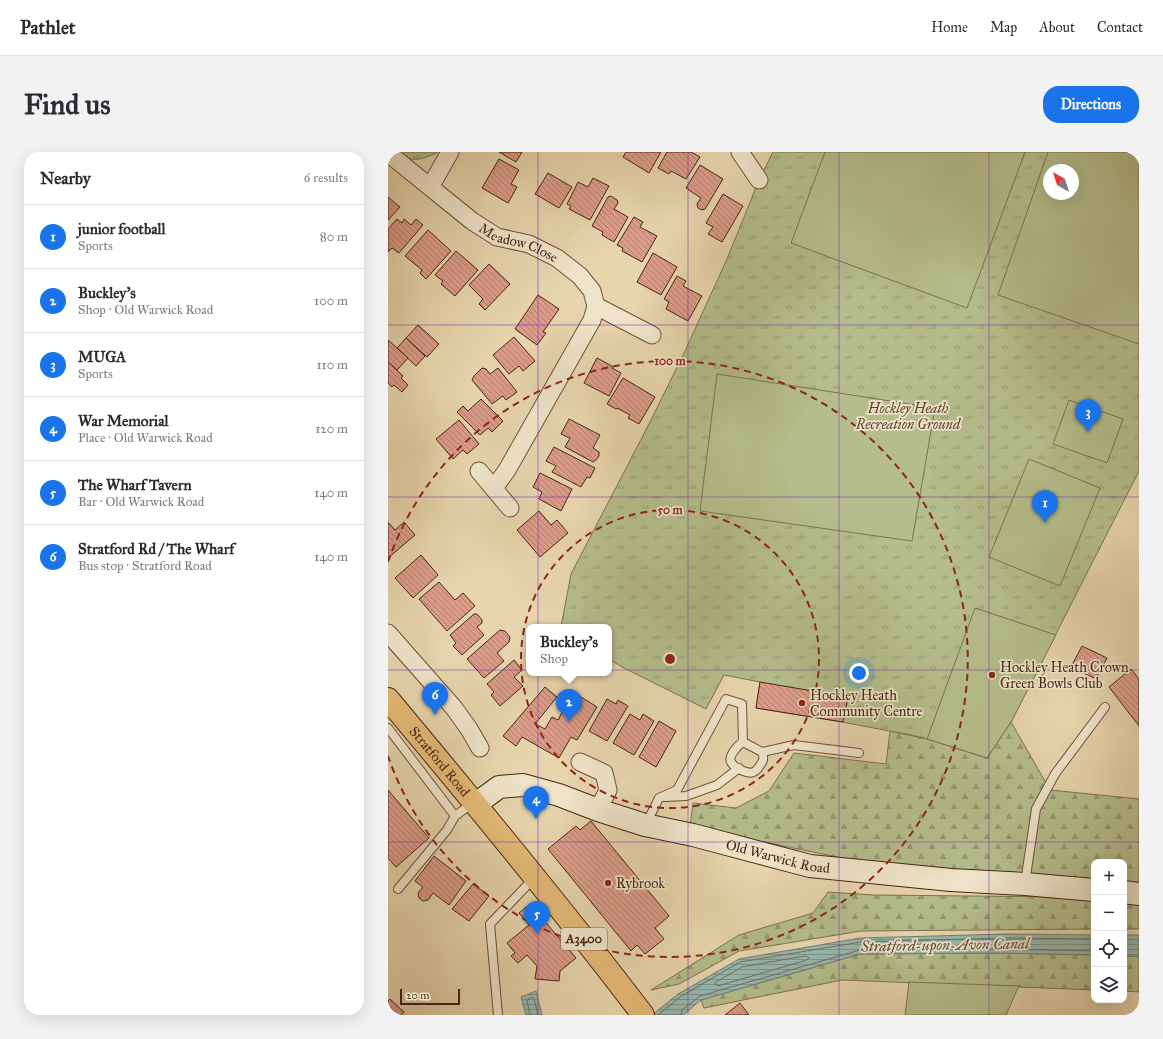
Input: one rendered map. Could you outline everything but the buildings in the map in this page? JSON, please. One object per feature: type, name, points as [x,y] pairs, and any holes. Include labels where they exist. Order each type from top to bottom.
[{"type":"main road","name":"Stratford Road","points":[[390,705],[428,763],[475,803]]},
{"type":"main road","name":"Old Warwick Road","points":[[475,803],[499,787],[523,785],[559,795],[598,810],[645,825],[694,835],[810,866],[952,880],[1091,890]]},
{"type":"main road","name":"A3400","points":[[475,803],[637,1008]]},
{"type":"main road","points":[[1127,892],[1139,894]]},
{"type":"street","points":[[430,187],[450,152]]},
{"type":"street","points":[[740,152],[759,180]]},
{"type":"street","name":"Meadow Close","points":[[388,153],[472,221],[497,236],[530,244],[557,258],[580,276],[592,291],[596,306]]},
{"type":"street","points":[[494,488],[507,470],[592,320],[596,306],[652,335]]},
{"type":"street","points":[[479,471],[510,508]]},
{"type":"street","points":[[388,633],[454,708],[480,748]]},
{"type":"street","points":[[580,762],[604,773],[608,790],[598,810]]},
{"type":"lane","points":[[645,825],[659,798],[677,790],[726,699],[742,704],[743,742]]},
{"type":"lane","points":[[1025,884],[1036,809],[1055,774],[1105,707]]},
{"type":"lane","points":[[388,728],[428,763],[455,816]]},
{"type":"lane","points":[[743,742],[762,752],[794,745],[859,753]]},
{"type":"lane","points":[[743,742],[738,745],[730,761],[732,764],[747,773],[756,771],[763,760],[762,752]]},
{"type":"lane","points":[[659,798],[686,796],[716,785],[739,768]]},
{"type":"lane","points":[[398,889],[447,830],[455,816],[475,803]]},
{"type":"lane","points":[[498,1015],[490,924],[535,877]]},
{"type":"green space","points":[[397,152],[438,152],[428,157],[412,159],[402,156]]},
{"type":"green space","name":"Hockley Heath Recreation Ground","points":[[773,152],[1139,152],[1139,471],[1011,722],[927,739],[842,722],[756,708],[760,682],[724,675],[706,709],[612,661],[612,624],[562,624],[571,574],[685,351],[727,259],[759,180]]},
{"type":"green space","points":[[825,152],[1025,152],[967,308],[791,243]]},
{"type":"green space","points":[[1048,152],[1139,152],[1139,344],[998,295],[1043,166],[1043,200],[1079,200],[1079,164],[1044,164]]},
{"type":"green space","points":[[717,374],[935,408],[912,541],[700,511]]},
{"type":"green space","points":[[1069,400],[1123,419],[1107,463],[1053,444]]},
{"type":"green space","points":[[1029,459],[1100,488],[1060,586],[989,557]]},
{"type":"green space","points":[[975,608],[1056,635],[1011,722],[987,758],[927,739]]},
{"type":"green space","points":[[1011,722],[1050,790],[1139,799],[1139,888],[1127,887],[1127,859],[1091,859],[1091,884],[867,863],[690,827],[693,803],[736,808],[769,791],[794,753],[886,764],[890,731],[927,739],[987,758]]},
{"type":"green space","points":[[828,892],[874,895],[1067,897],[1091,899],[1091,929],[861,931],[739,951],[679,984],[651,990],[739,935],[813,913]]},
{"type":"green space","points":[[1127,900],[1139,901],[1139,929],[1127,929]]},
{"type":"green space","points":[[998,953],[1091,955],[1091,990],[842,980],[704,1008],[701,1000],[860,954]]},
{"type":"green space","points":[[1127,956],[1139,956],[1139,992],[1127,991]]},
{"type":"green space","points":[[909,982],[1019,986],[1006,1015],[905,1015]]},
{"type":"water","name":"Stratford-upon-Avon Canal","points":[[1007,934],[1091,935],[1091,955],[998,953],[860,954],[701,1000],[683,1015],[652,1015],[678,994],[739,959],[860,938]]},
{"type":"water","points":[[1127,935],[1139,935],[1139,956],[1127,956]]},
{"type":"water","points":[[536,991],[542,1015],[526,1015],[521,997]]},
{"type":"place","name":"MUGA","points":[[1088,432]]},
{"type":"place","name":"junior football","points":[[1045,523]]},
{"type":"place","name":"Hockley Heath Crown Green Bowls Club","points":[[992,675]]},
{"type":"place","name":"Hockley Heath Community Centre","points":[[802,703]]},
{"type":"place","name":"Stratford Rd / The Wharf","points":[[435,715]]},
{"type":"place","name":"Buckley’s","points":[[569,722]]},
{"type":"place","name":"War Memorial","points":[[536,819]]},
{"type":"place","name":"Rybrook","points":[[608,883]]},
{"type":"place","name":"The Wharf Tavern","points":[[537,934]]}]
